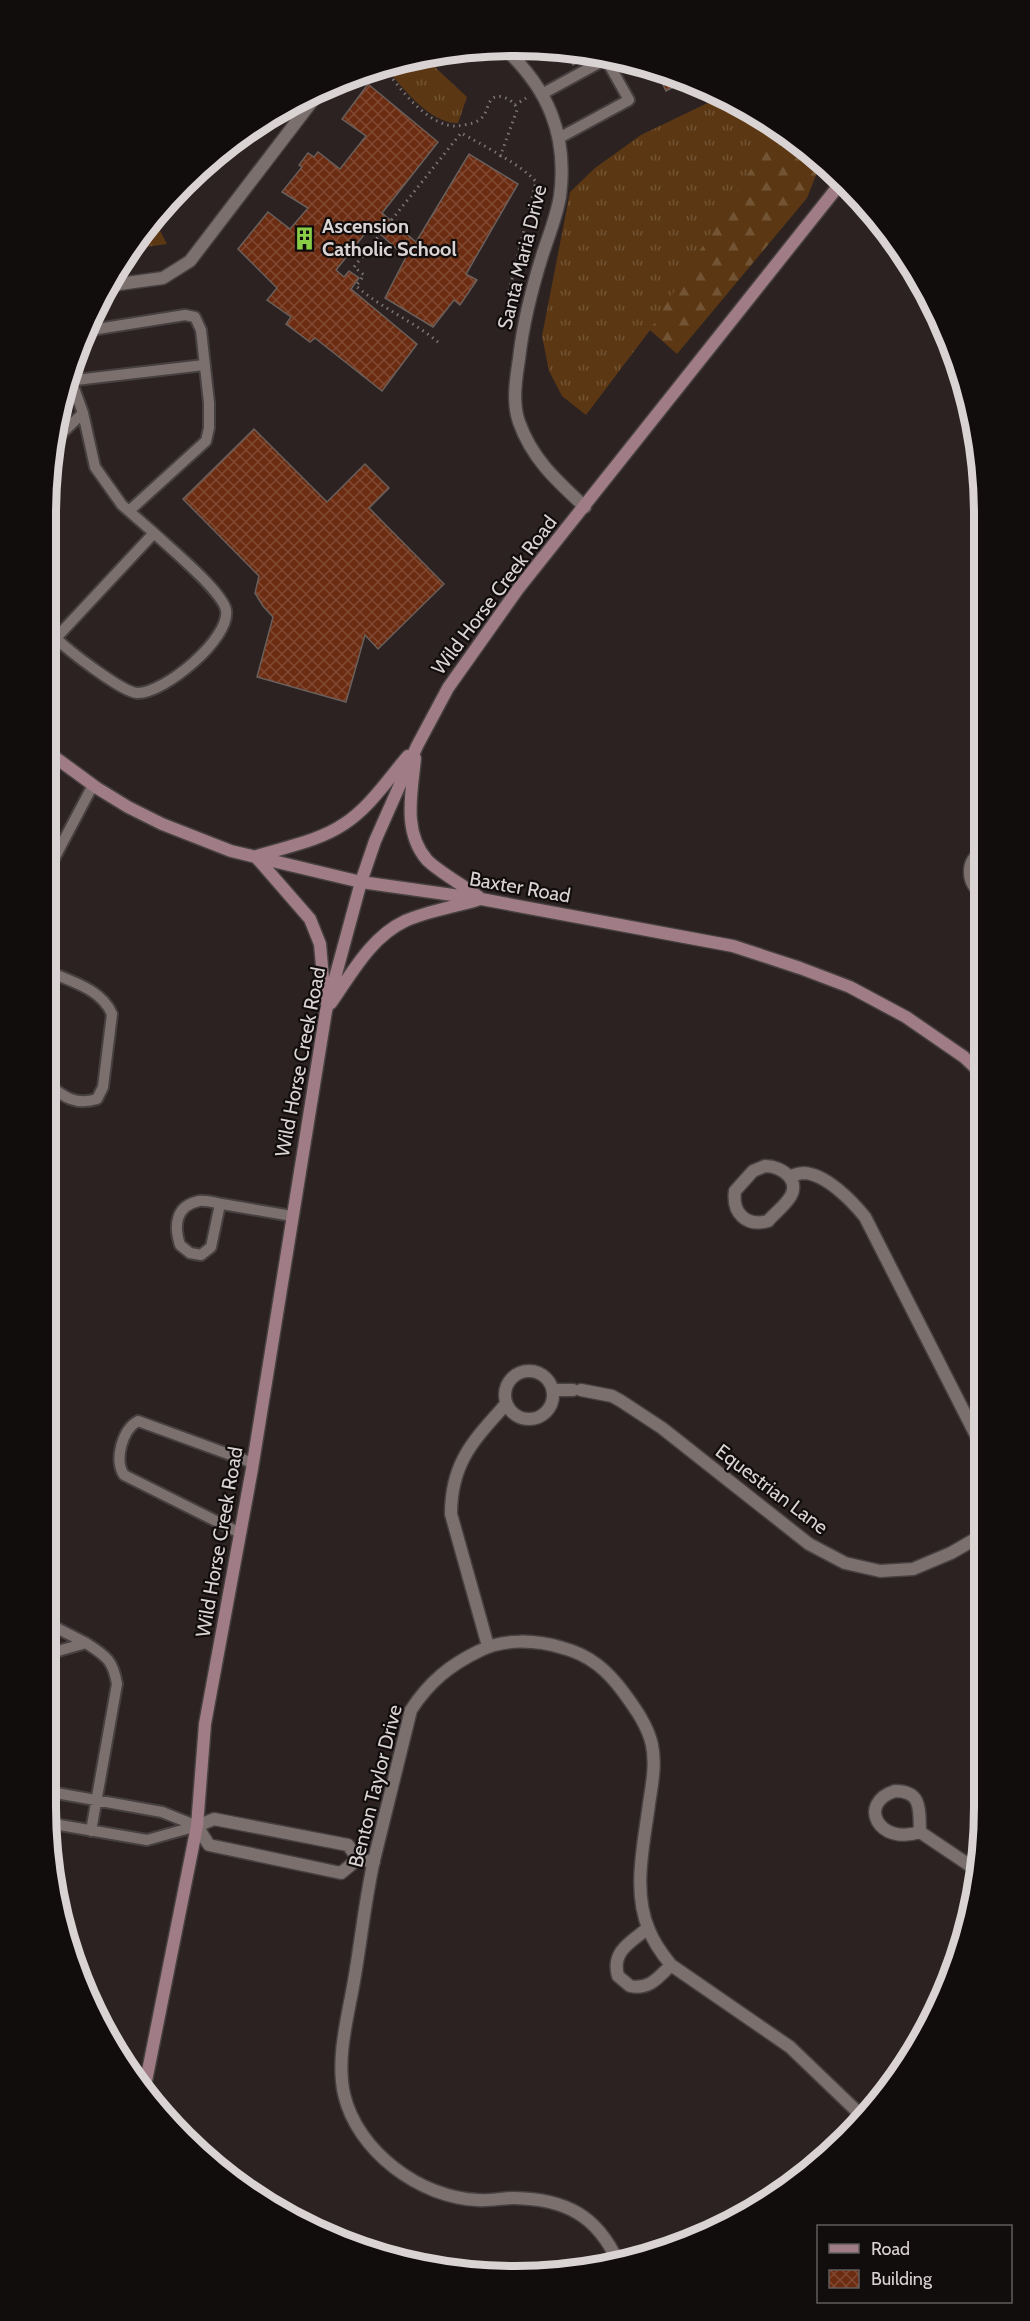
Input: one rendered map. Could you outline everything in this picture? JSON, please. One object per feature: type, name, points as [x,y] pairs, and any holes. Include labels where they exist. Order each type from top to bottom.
[{"type":"main road","name":"Wild Horse Creek Road","points":[[146,2080],[197,1827],[204,1724],[253,1463],[292,1215],[320,1060],[326,1011],[361,882],[375,841],[417,746],[448,688],[483,636],[837,187]]},
{"type":"main road","points":[[326,1011],[320,944],[310,919],[256,856],[319,836],[344,825],[366,806],[417,746]]},
{"type":"main road","points":[[417,746],[409,816],[415,838],[427,860],[481,899]]},
{"type":"main road","name":"Baxter Road","points":[[56,758],[93,785],[162,824],[231,852],[361,882],[481,899],[733,946],[800,968],[850,987],[906,1017],[974,1066]]},
{"type":"main road","points":[[326,1011],[366,953],[385,934],[405,921],[481,899]]},
{"type":"street","name":"Santa Maria Drive","points":[[513,56],[524,66],[536,95],[556,125],[562,156],[560,198],[530,295],[522,332],[515,397],[518,421],[532,450],[546,470],[585,507]]},
{"type":"street","points":[[117,284],[163,278],[190,261],[310,104]]},
{"type":"street","points":[[974,858],[970,875],[974,885]]},
{"type":"street","points":[[765,1166],[773,1166],[783,1169],[790,1176],[793,1191],[790,1199],[768,1221],[752,1222],[739,1214],[735,1207],[735,1191],[753,1171],[765,1166]]},
{"type":"street","points":[[790,1176],[805,1173],[828,1182],[851,1201],[865,1217],[974,1431]]},
{"type":"street","points":[[528,1371],[542,1375],[553,1390],[549,1409],[537,1418],[530,1420],[516,1416],[506,1404],[508,1382],[520,1373],[528,1371]]},
{"type":"street","name":"Equestrian Lane","points":[[553,1390],[577,1390],[612,1396],[621,1401],[662,1428],[808,1544],[845,1563],[879,1571],[913,1569],[951,1553],[974,1540]]},
{"type":"street","points":[[488,1646],[451,1514],[451,1494],[462,1458],[473,1441],[506,1404]]},
{"type":"street","name":"Benton Taylor Drive","points":[[615,2255],[610,2244],[590,2222],[570,2207],[542,2200],[513,2198],[477,2200],[443,2193],[412,2180],[376,2150],[352,2118],[344,2092],[341,2065],[374,1862],[411,1710],[424,1689],[459,1660],[488,1646],[522,1641],[540,1642],[578,1652],[598,1664],[613,1678],[634,1707],[651,1743],[654,1766],[641,1863],[643,1908],[648,1929],[657,1946],[671,1965],[790,2046],[858,2112]]},
{"type":"street","points":[[358,1859],[341,1872],[209,1845],[197,1827],[214,1819],[348,1845],[358,1859],[374,1862]]},
{"type":"street","points":[[920,1832],[971,1866]]},
{"type":"street","points":[[648,1929],[619,1952],[616,1960],[618,1976],[630,1986],[646,1987],[671,1965]]},
{"type":"lane","points":[[536,95],[598,63]]},
{"type":"lane","points":[[559,138],[629,100],[609,65]]},
{"type":"lane","points":[[291,114],[298,120]]},
{"type":"lane","points":[[95,329],[185,315],[195,317],[201,330],[209,403],[209,428],[206,441],[129,511]]},
{"type":"lane","points":[[76,379],[204,364]]},
{"type":"lane","points":[[73,389],[83,413],[95,467],[122,505],[154,533],[210,587],[226,610],[225,622],[216,637],[188,669],[158,689],[136,693],[92,668],[56,638],[154,533]]},
{"type":"lane","points":[[63,432],[83,413]]},
{"type":"lane","points":[[56,855],[93,785]]},
{"type":"lane","points":[[56,975],[95,993],[109,1005],[112,1014],[103,1087],[97,1099],[84,1102],[74,1100],[56,1090]]},
{"type":"lane","points":[[220,1204],[211,1247],[201,1255],[190,1253],[180,1245],[176,1222],[181,1213],[201,1200],[292,1215]]},
{"type":"lane","points":[[240,1533],[124,1476],[120,1466],[123,1440],[132,1424],[138,1420],[253,1463]]},
{"type":"lane","points":[[56,1628],[106,1656],[114,1670],[117,1684],[91,1831]]},
{"type":"lane","points":[[56,1652],[86,1643]]},
{"type":"lane","points":[[56,1793],[162,1812],[197,1827]]},
{"type":"lane","points":[[56,1825],[147,1840],[197,1827]]},
{"type":"path","points":[[388,73],[401,92],[442,124],[452,126],[481,119],[486,114],[490,100],[495,97],[503,97],[512,101],[517,110],[500,157]]},
{"type":"path","points":[[515,105],[536,95]]},
{"type":"path","points":[[452,126],[528,173],[536,182],[509,291]]},
{"type":"path","points":[[438,342],[428,333],[373,301],[356,286],[364,275],[354,267],[461,133]]},
{"type":"green space","points":[[431,63],[467,97],[458,123],[438,118],[418,104],[390,73]]},
{"type":"green space","points":[[713,100],[773,135],[675,297],[586,415],[562,396],[549,371],[542,336],[570,192],[595,168],[641,135]]},
{"type":"green space","points":[[773,135],[818,170],[807,198],[677,354],[650,330]]},
{"type":"green space","points":[[158,226],[167,244],[141,248]]},
{"type":"building","points":[[569,58],[582,60],[573,65]]},
{"type":"building","points":[[661,79],[677,85],[666,91]]},
{"type":"building","name":"Ascension Catholic School","points":[[368,84],[438,142],[382,213],[416,242],[469,154],[518,184],[466,274],[477,280],[460,305],[454,300],[433,327],[385,298],[406,257],[371,226],[336,270],[344,277],[349,271],[359,278],[351,289],[417,344],[382,391],[315,338],[310,342],[286,324],[291,317],[267,300],[277,288],[238,249],[268,212],[290,229],[308,208],[282,192],[302,167],[299,165],[308,153],[314,157],[318,152],[340,169],[366,136],[342,119]]},
{"type":"building","points":[[254,429],[327,502],[365,464],[389,488],[369,508],[444,584],[378,649],[365,635],[346,702],[257,677],[273,617],[255,593],[259,576],[183,499]]},
{"type":"place","name":"Ascension Catholic School","points":[[304,238]]}]
